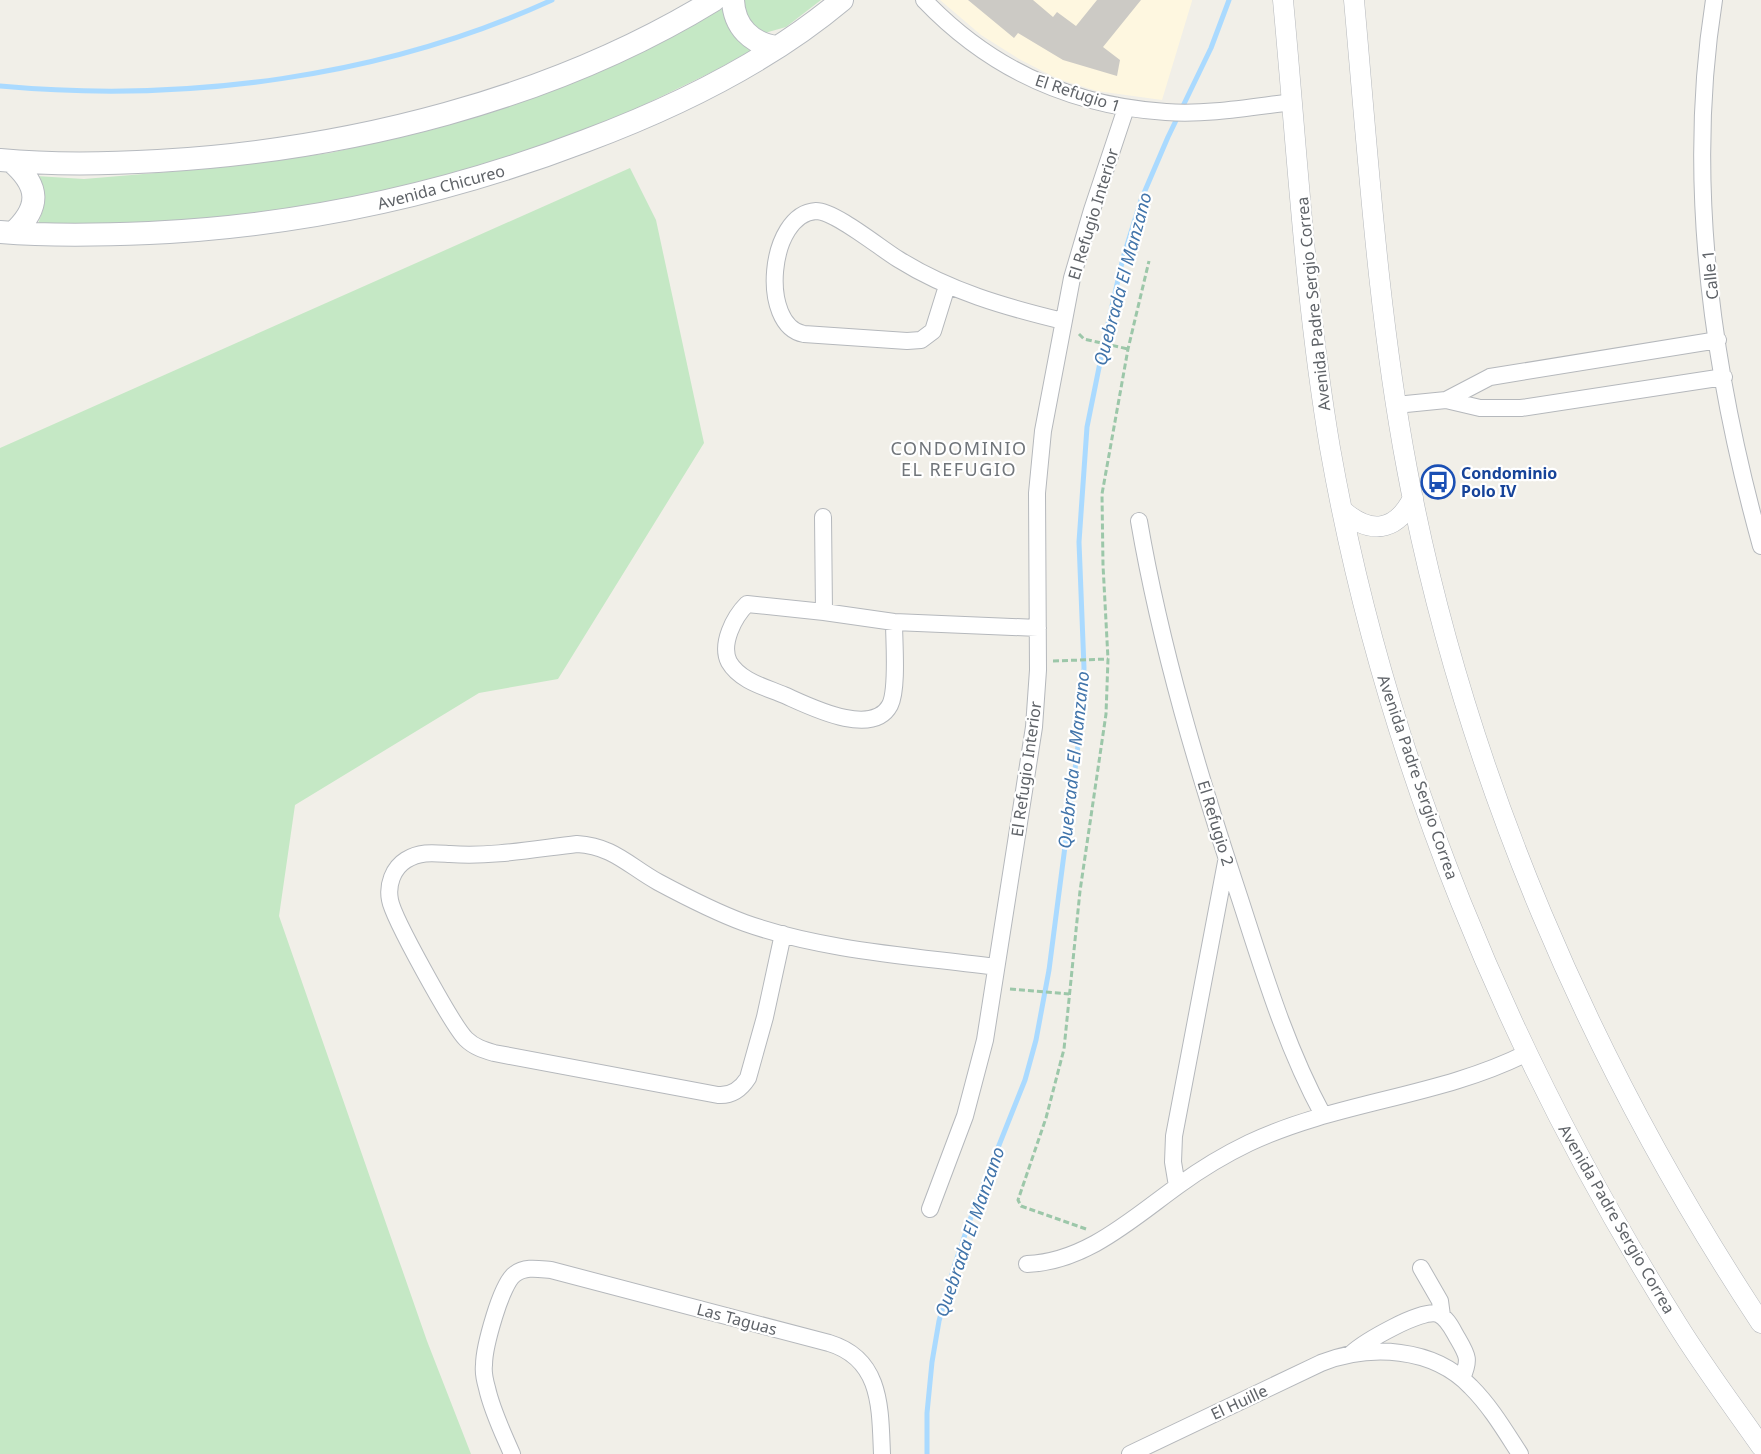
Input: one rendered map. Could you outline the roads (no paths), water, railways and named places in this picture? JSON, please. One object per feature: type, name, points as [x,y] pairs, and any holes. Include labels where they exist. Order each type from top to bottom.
[{"type":"main road","points":[[5,160],[83,163],[186,159],[274,150],[374,132],[477,104],[569,71],[654,33],[714,0]]},
{"type":"main road","points":[[733,0],[737,19],[748,36],[757,42],[777,47]]},
{"type":"main road","name":"Avenida Chicureo","points":[[6,232],[130,234],[238,227],[297,219],[402,199],[496,174],[625,126],[711,86],[777,47],[842,0]]},
{"type":"main road","points":[[5,160],[29,182],[33,189],[34,200],[28,217],[6,232]]},
{"type":"street","name":"El Refugio 1","points":[[924,0],[967,40],[1005,66],[1066,93],[1126,108],[1167,112],[1197,112],[1293,102]]},
{"type":"street","name":"Avenida Padre Sergio Correa","points":[[1283,0],[1311,310],[1330,447],[1342,510],[1372,635],[1403,744],[1452,881],[1527,1053],[1574,1147],[1643,1269],[1704,1365],[1761,1446]]},
{"type":"street","points":[[1354,0],[1380,281],[1396,405],[1413,498],[1437,603],[1471,723],[1514,845],[1577,990],[1632,1106],[1691,1212],[1761,1323]]},
{"type":"street","name":"Calle 1","points":[[1714,0],[1705,72],[1701,168],[1706,238],[1718,340],[1738,456],[1761,546]]},
{"type":"street","name":"El Refugio Interior","points":[[930,1209],[955,1147],[976,1079],[1035,719],[1038,670],[1036,493],[1039,460],[1063,321],[1082,240],[1126,108]]},
{"type":"street","points":[[947,285],[933,331],[921,340],[804,334],[787,327],[781,315],[775,264],[781,243],[795,222],[809,212],[822,212],[837,218],[916,270],[947,285],[1004,306],[1063,321]]},
{"type":"street","points":[[1446,400],[1490,377],[1718,340]]},
{"type":"street","points":[[1396,405],[1446,400],[1480,408],[1521,408],[1724,376]]},
{"type":"street","points":[[1342,510],[1365,525],[1383,526],[1394,522],[1404,513],[1413,498]]},
{"type":"street","points":[[823,517],[824,612]]},
{"type":"street","name":"El Refugio 2","points":[[1139,521],[1160,626],[1226,858],[1291,1051],[1323,1115]]},
{"type":"street","points":[[894,622],[894,671],[890,706],[878,717],[867,719],[826,714],[740,676],[728,659],[726,650],[733,623],[747,604],[894,622],[1038,628]]},
{"type":"street","points":[[783,934],[765,1017],[748,1078],[734,1092],[718,1095],[495,1053],[473,1045],[456,1026],[393,911],[389,896],[390,881],[405,860],[422,853],[492,855],[577,844],[590,845],[611,851],[656,881],[707,907],[783,934],[823,943],[996,967]]},
{"type":"street","points":[[1177,1186],[1173,1162],[1174,1137],[1226,858]]},
{"type":"street","points":[[1027,1264],[1046,1263],[1060,1259],[1107,1237],[1214,1161],[1250,1143],[1323,1115],[1487,1072],[1527,1053]]},
{"type":"street","name":"Las Taguas","points":[[512,1454],[492,1407],[483,1364],[499,1297],[515,1273],[530,1268],[551,1270],[829,1343],[846,1350],[868,1371],[875,1388],[879,1405],[882,1454]]},
{"type":"street","points":[[1421,1268],[1440,1301],[1442,1316],[1465,1351],[1468,1365],[1462,1378]]},
{"type":"street","name":"El Huille","points":[[1350,1354],[1368,1340],[1422,1315],[1431,1313],[1442,1316]]},
{"type":"street","name":"El Huille","points":[[1130,1454],[1321,1363],[1350,1354],[1377,1352],[1409,1354],[1440,1364],[1462,1378],[1480,1397],[1520,1454]]},
{"type":"waterway","points":[[0,86],[140,91],[211,87],[282,79],[351,66],[420,49],[487,27],[552,0]]},
{"type":"waterway","name":"Quebrada El Manzano","points":[[927,1454],[927,1413],[939,1321],[974,1208],[1025,1080],[1036,1040],[1049,970],[1082,715],[1084,668],[1079,542],[1087,427],[1107,328],[1123,258],[1141,200],[1168,137],[1211,48],[1229,0]]},
{"type":"place","name":"Condominio Polo IV","points":[[1438,482]]},
{"type":"district","name":"CONDOMINIO EL REFUGIO","points":[[959,459]]}]
